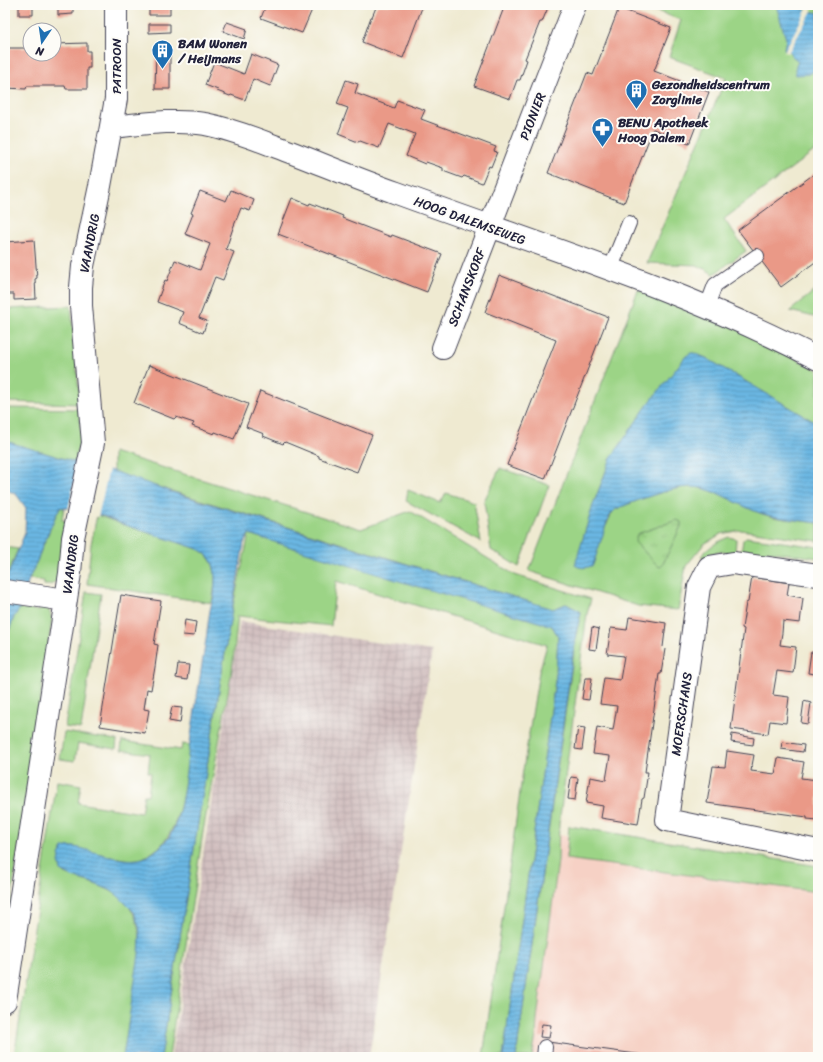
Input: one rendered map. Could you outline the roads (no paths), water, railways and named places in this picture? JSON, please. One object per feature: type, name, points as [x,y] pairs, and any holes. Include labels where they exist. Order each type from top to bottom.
[{"type":"street","name":"PATROON","points":[[111,127],[116,99],[116,5]]},
{"type":"street","name":"PIONIER","points":[[489,227],[575,5]]},
{"type":"street","name":"HOOG DALEMSEWEG","points":[[111,127],[172,122],[205,124],[242,134],[371,184],[707,306],[778,338],[818,359]]},
{"type":"street","name":"VAANDRIG","points":[[5,1001],[10,933],[66,600],[75,525],[93,443],[82,321],[81,287],[83,266],[111,127]]},
{"type":"street","name":"SCHANSKORF","points":[[443,348],[489,227]]},
{"type":"street","name":"MOERSCHANS","points":[[818,575],[733,563],[709,567],[699,587],[667,820],[818,851]]},
{"type":"street","points":[[5,591],[66,600]]},
{"type":"lane","points":[[610,270],[629,223]]},
{"type":"lane","points":[[707,306],[715,285],[756,256]]},
{"type":"water","points":[[776,5],[798,5],[802,9],[818,13],[818,67],[810,74],[796,75],[795,69],[798,61],[791,55],[790,52],[784,49],[786,39]]},
{"type":"water","points":[[691,353],[706,358],[818,424],[818,523],[763,514],[708,490],[689,487],[672,489],[616,509],[608,519],[593,565],[584,568],[575,565],[593,505],[611,458],[646,407],[686,356]]},
{"type":"water","points":[[5,441],[75,462],[113,471],[175,493],[553,609],[566,604],[581,613],[576,633],[516,1057],[503,1057],[556,674],[558,636],[552,626],[399,581],[249,534],[244,543],[231,615],[161,1057],[123,1057],[139,954],[139,927],[134,912],[117,895],[110,890],[72,877],[61,871],[59,856],[63,848],[70,847],[79,848],[114,858],[126,860],[137,859],[148,856],[170,836],[178,815],[183,795],[209,617],[214,597],[215,575],[213,563],[205,553],[198,549],[119,523],[103,516],[61,507],[42,547],[29,579],[20,608],[14,617],[5,642],[5,582],[25,533],[26,508],[16,494],[5,489]]},
{"type":"place","name":"BAM Wonen / Heijmans","points":[[163,70]]},
{"type":"place","name":"Gezondheidscentrum Zorglinie","points":[[637,110]]},
{"type":"place","name":"BENU Apotheek Hoog Dalem","points":[[602,148]]}]
